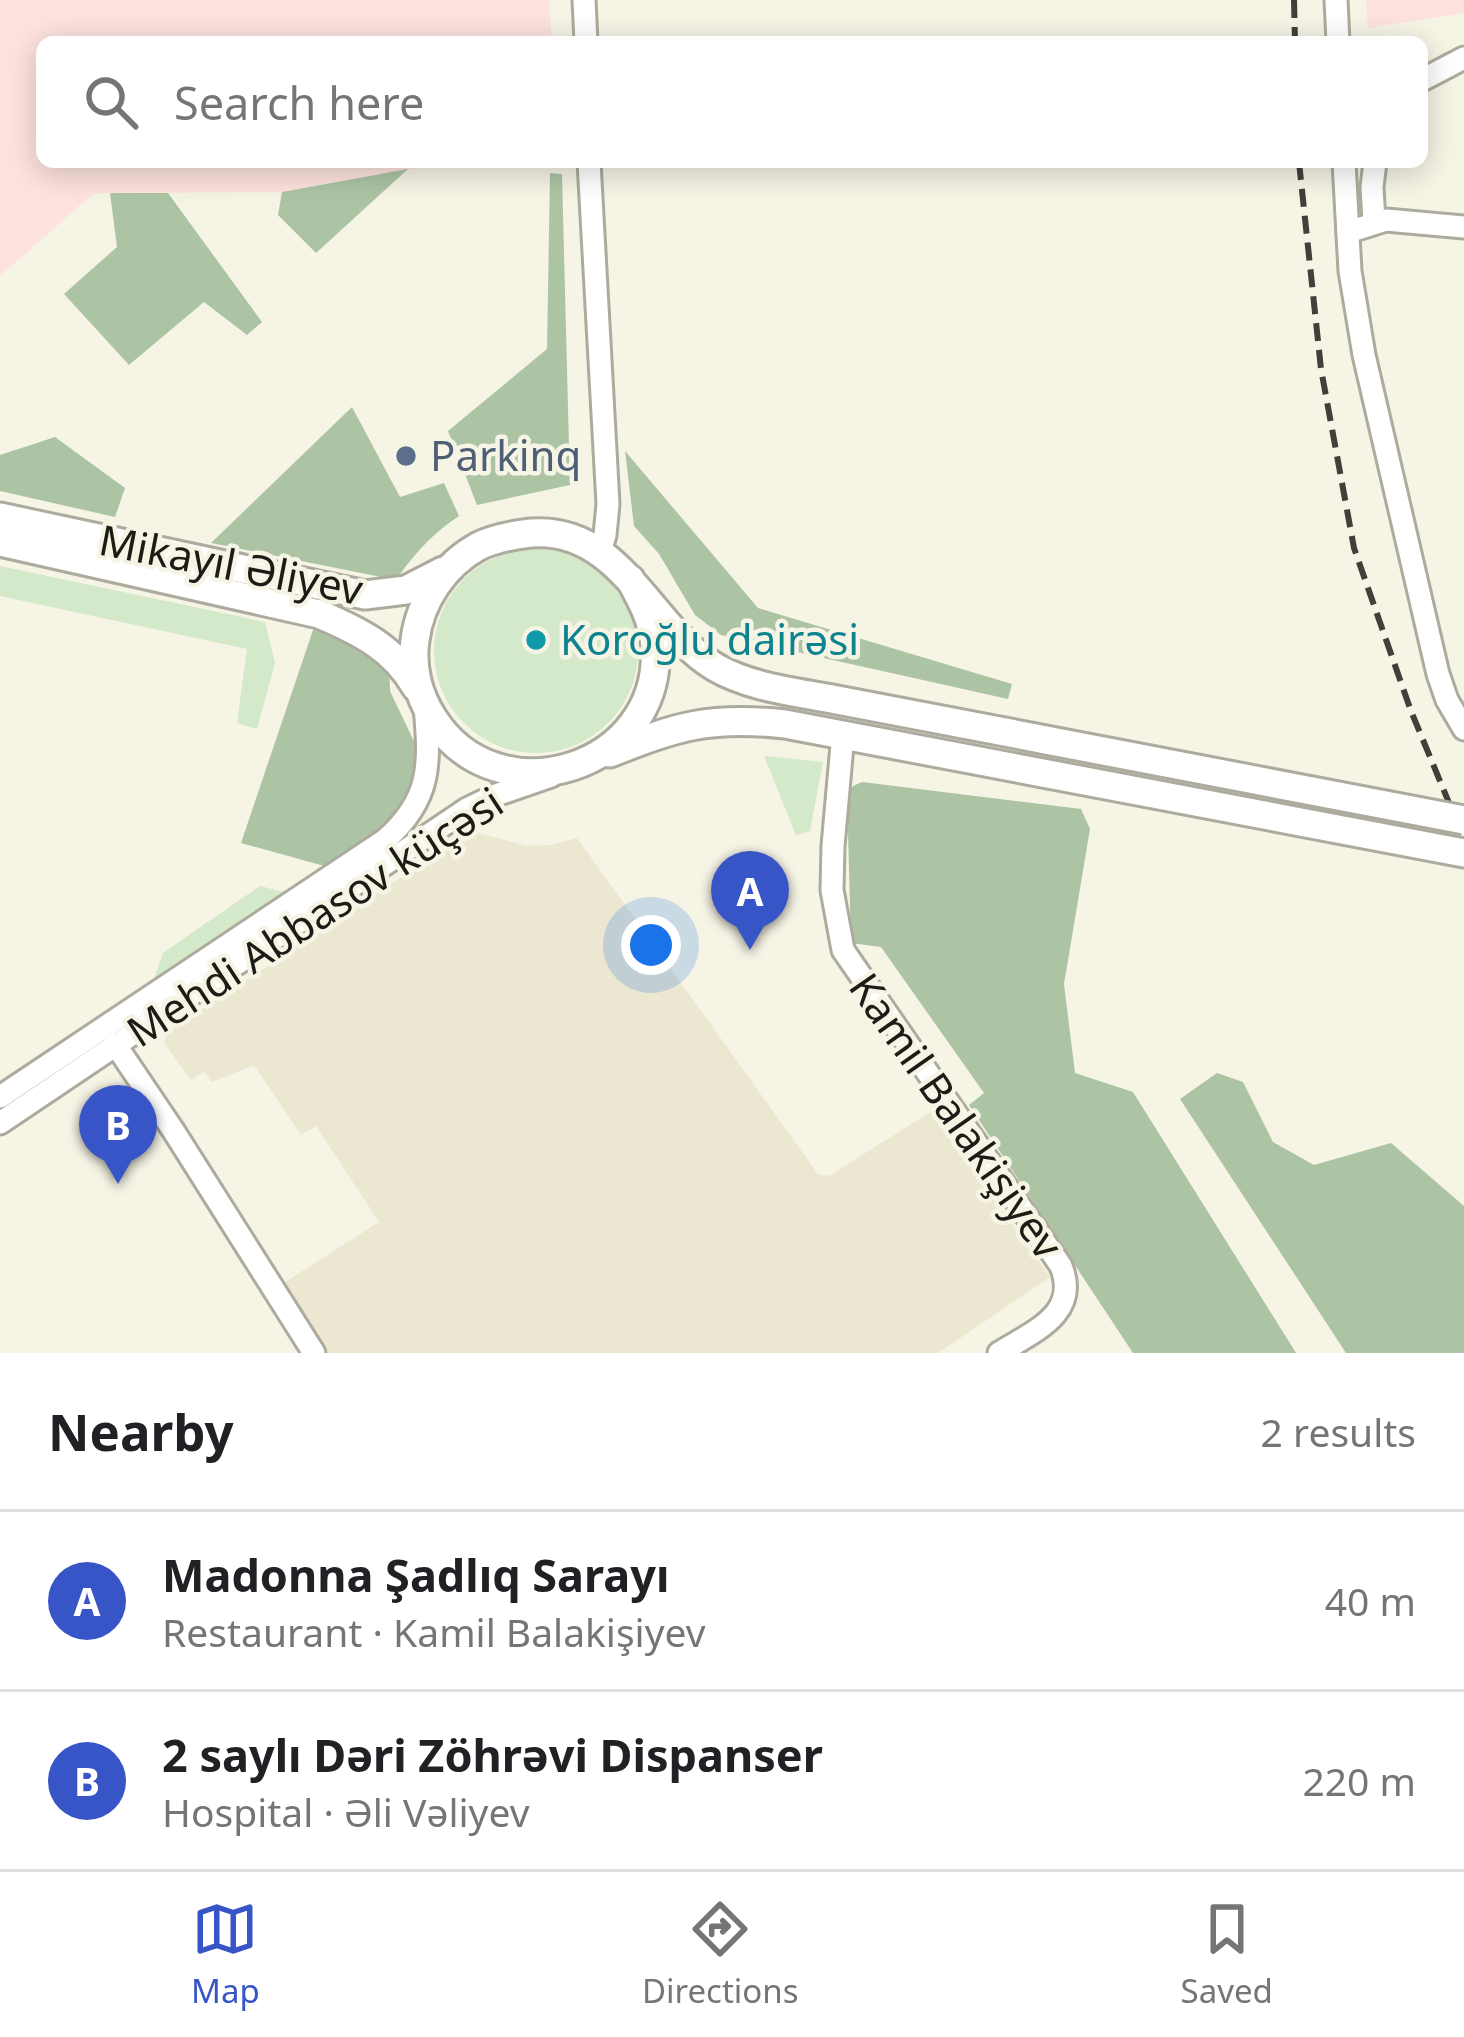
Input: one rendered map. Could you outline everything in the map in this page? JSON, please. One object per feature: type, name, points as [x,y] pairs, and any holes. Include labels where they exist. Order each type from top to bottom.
[{"type":"main road","name":"Mikayıl Əliyev","points":[[0,517],[365,595],[406,590],[456,562]]},
{"type":"main road","points":[[1464,820],[730,675],[690,648],[600,551],[572,538],[542,532],[510,535],[481,545],[456,562],[435,585],[421,613],[414,644],[416,676],[425,706],[441,731],[464,752],[490,766],[519,773],[578,766],[664,732],[705,722],[765,722],[1464,853]]},
{"type":"main road","name":"Mikayıl Əliyev","points":[[0,542],[319,614],[361,632],[385,649],[412,680],[425,706]]},
{"type":"main road","points":[[578,766],[610,747],[635,720],[651,686],[656,648],[648,612],[630,579]]},
{"type":"street","points":[[584,0],[586,36]]},
{"type":"street","points":[[1336,0],[1338,36]]},
{"type":"street","points":[[1428,77],[1464,58]]},
{"type":"street","points":[[589,168],[608,504],[600,551]]},
{"type":"street","points":[[1344,168],[1350,271],[1364,355],[1438,674],[1464,729]]},
{"type":"street","points":[[1374,168],[1374,222]]},
{"type":"street","points":[[1348,232],[1374,222],[1464,226]]},
{"type":"street","name":"Mehdi Abbasov küçəsi","points":[[0,1097],[405,823],[427,777],[425,706]]},
{"type":"street","name":"Kamil Balakişiyev","points":[[843,734],[832,890],[843,950],[1061,1266],[1067,1286],[1057,1313],[999,1353]]},
{"type":"street","name":"Mehdi Abbasov küçəsi","points":[[0,1123],[466,809],[578,766]]},
{"type":"street","points":[[115,1044],[314,1353]]},
{"type":"shaded area","points":[[0,0],[549,0],[552,36],[36,36],[36,168],[416,168],[282,192],[94,193],[0,276]]},
{"type":"shaded area","points":[[1366,0],[1464,0],[1464,13],[1368,28]]},
{"type":"shaded area","points":[[471,831],[527,846],[577,838],[818,1174],[829,1176],[932,1111],[1050,1277],[938,1353],[329,1353],[282,1284],[379,1222],[316,1126],[301,1135],[254,1065],[212,1082],[204,1072],[191,1080],[164,1043],[168,1032]]},
{"type":"green space","points":[[408,169],[316,253],[278,215],[282,192]]},
{"type":"green space","points":[[550,173],[562,174],[570,485],[477,505],[448,431],[547,349]]},
{"type":"green space","points":[[110,193],[168,193],[262,322],[247,335],[204,302],[129,365],[64,294],[117,247]]},
{"type":"green space","points":[[352,407],[400,497],[444,483],[459,516],[424,545],[396,580],[211,543]]},
{"type":"green space","points":[[55,437],[125,488],[115,517],[0,491],[0,455]]},
{"type":"green space","points":[[625,451],[758,608],[1012,684],[1008,699],[721,635],[695,615],[659,554],[634,526]]},
{"type":"green space","name":"Koroğlu dairəsi","points":[[536,549],[575,557],[608,579],[630,612],[638,651],[630,690],[608,723],[575,745],[536,753],[497,745],[464,723],[442,690],[434,651],[442,612],[464,579],[497,557]]},
{"type":"green space","points":[[0,566],[265,622],[275,663],[257,729],[237,723],[247,649],[0,596]]},
{"type":"green space","points":[[313,630],[337,632],[389,660],[390,691],[421,756],[418,780],[402,816],[335,869],[241,843]]},
{"type":"green space","points":[[764,756],[823,762],[810,831],[796,835]]},
{"type":"green space","points":[[862,782],[1081,809],[1090,829],[1064,984],[1075,1073],[1133,1092],[1296,1353],[1133,1353],[969,1105],[984,1093],[881,947],[851,943],[847,795]]},
{"type":"green space","points":[[260,886],[291,894],[152,985],[163,953]]},
{"type":"green space","points":[[1217,1073],[1243,1082],[1273,1142],[1314,1165],[1391,1143],[1464,1206],[1464,1353],[1346,1353],[1180,1099]]},
{"type":"railway","points":[[1294,0],[1295,36]]},
{"type":"railway","points":[[1300,168],[1321,369],[1354,548],[1411,711],[1464,839]]},
{"type":"place","name":"Parkinq","points":[[406,456]]},
{"type":"place","name":"Koroğlu dairəsi","points":[[536,640]]},
{"type":"place","name":"Madonna Şadlıq Sarayı","points":[[750,950]]},
{"type":"place","name":"2 saylı Dəri Zöhrəvi Dispanser","points":[[118,1184]]}]
